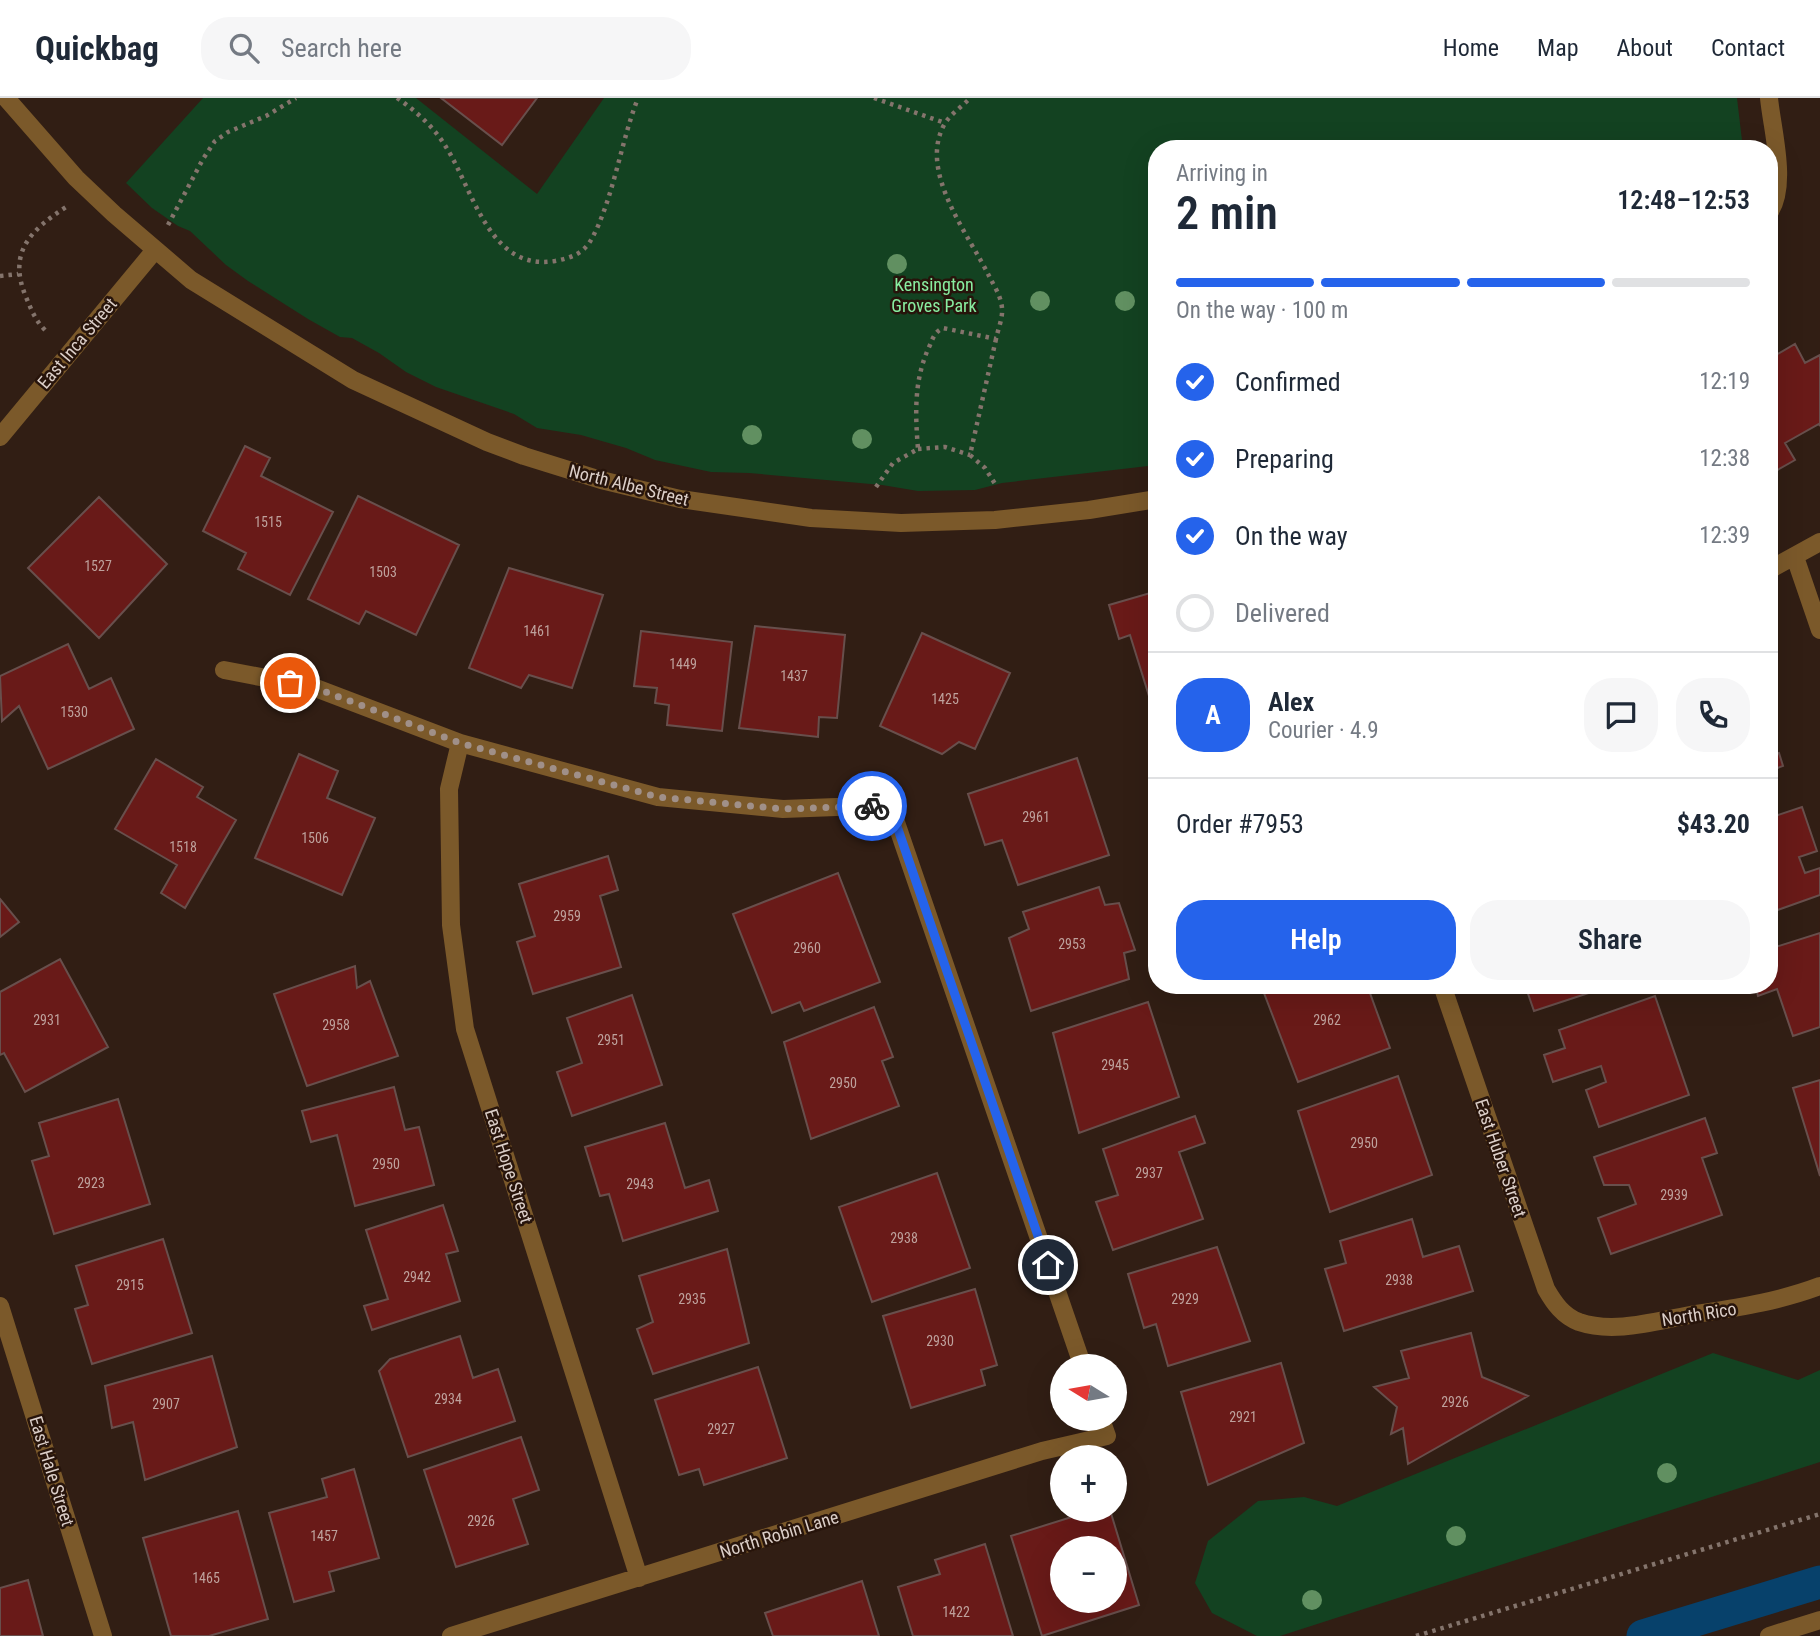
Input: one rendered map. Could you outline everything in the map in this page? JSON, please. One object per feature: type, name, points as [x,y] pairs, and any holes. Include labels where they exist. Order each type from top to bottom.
[{"type":"street","name":"North Albe Street","points":[[6,98],[76,178],[191,280],[353,380],[487,442],[562,468],[680,499],[811,518],[947,522],[1019,518],[1148,500]]},
{"type":"street","points":[[1769,98],[1774,140]]},
{"type":"street","name":"East Inca Street","points":[[0,437],[155,250]]},
{"type":"street","points":[[1778,566],[1820,542]]},
{"type":"street","points":[[1795,557],[1820,630]]},
{"type":"street","points":[[224,670],[313,687],[460,743],[658,797],[783,809],[890,806],[1079,1354]]},
{"type":"street","name":"East Hope Street","points":[[460,743],[449,789],[451,925],[465,1029],[639,1578]]},
{"type":"street","name":"East Huber Street","points":[[1445,994],[1546,1289],[1563,1312],[1576,1321]]},
{"type":"street","name":"North Rico","points":[[1576,1321],[1592,1325],[1622,1326],[1756,1304],[1803,1293],[1820,1286]]},
{"type":"street","name":"East Hale Street","points":[[0,1306],[103,1636]]},
{"type":"street","name":"North Robin Lane","points":[[452,1636],[1042,1451],[1093,1432]]},
{"type":"street","points":[[1769,1636],[1820,1620]]},
{"type":"path","points":[[169,225],[215,141],[228,132],[267,116],[296,98]]},
{"type":"path","points":[[397,98],[415,111],[439,136],[486,224],[507,251],[527,260],[549,262],[579,253],[590,242],[608,196],[638,98]]},
{"type":"path","points":[[874,98],[946,123]]},
{"type":"path","points":[[970,98],[946,123],[938,145],[939,174],[951,205],[1001,300],[1002,314],[970,455]]},
{"type":"path","points":[[45,330],[38,323],[18,274],[26,242],[39,225],[66,207]]},
{"type":"path","points":[[0,276],[18,274]]},
{"type":"path","points":[[918,449],[916,391],[927,352],[937,331],[943,328],[996,339]]},
{"type":"path","points":[[876,487],[892,463],[918,449],[944,447],[970,455],[985,468],[997,487]]},
{"type":"path","points":[[1416,1636],[1820,1514]]},
{"type":"green space","name":"Kensington Groves Park","points":[[203,98],[416,98],[537,194],[604,98],[1737,98],[1742,140],[1148,140],[1148,466],[1002,483],[975,490],[918,491],[882,485],[711,472],[655,460],[581,435],[537,428],[514,414],[436,387],[406,372],[352,338],[340,337],[308,319],[226,265],[190,231],[152,208],[126,183]]},
{"type":"green space","points":[[1713,1353],[1798,1380],[1820,1370],[1820,1462],[1280,1636],[1257,1636],[1212,1613],[1195,1583],[1208,1541],[1258,1501],[1304,1497],[1337,1506]]},
{"type":"building","points":[[441,98],[537,98],[502,145]]},
{"type":"building","points":[[1795,344],[1805,363],[1820,355],[1820,426],[1819,424],[1785,443],[1795,460],[1778,470],[1778,354]]},
{"type":"building","points":[[245,446],[270,458],[261,476],[333,512],[290,595],[238,569],[246,553],[203,531]]},
{"type":"building","points":[[358,496],[459,545],[416,635],[366,611],[359,624],[308,599]]},
{"type":"building","points":[[99,497],[167,564],[99,638],[28,568]]},
{"type":"building","points":[[509,568],[603,595],[572,688],[529,675],[521,688],[469,668]]},
{"type":"building","points":[[1148,594],[1148,693],[1130,635],[1119,639],[1109,605]]},
{"type":"building","points":[[755,626],[845,635],[837,718],[819,717],[818,737],[739,728]]},
{"type":"building","points":[[641,631],[732,642],[722,731],[667,725],[669,705],[655,703],[657,688],[634,686]]},
{"type":"building","points":[[922,633],[1010,673],[975,749],[959,742],[942,754],[880,726]]},
{"type":"building","points":[[68,644],[89,689],[111,678],[134,729],[48,769],[19,706],[2,721],[0,676]]},
{"type":"building","points":[[1778,753],[1783,766],[1778,768]]},
{"type":"building","points":[[299,754],[338,771],[327,798],[375,818],[342,895],[255,858]]},
{"type":"building","points":[[1077,758],[1109,855],[1018,885],[1002,840],[985,845],[968,794]]},
{"type":"building","points":[[156,759],[203,787],[197,797],[236,820],[185,908],[161,893],[177,865],[115,829]]},
{"type":"building","points":[[1802,807],[1817,851],[1799,857],[1805,873],[1820,868],[1820,895],[1778,910],[1778,815]]},
{"type":"building","points":[[608,856],[618,890],[600,896],[621,967],[533,994],[517,942],[535,936],[519,884]]},
{"type":"building","points":[[838,873],[880,982],[804,1011],[800,1002],[772,1013],[733,914]]},
{"type":"building","points":[[1099,887],[1105,905],[1119,903],[1135,950],[1124,953],[1129,979],[1031,1011],[1009,938],[1029,929],[1023,912]]},
{"type":"building","points":[[0,899],[19,922],[0,937]]},
{"type":"building","points":[[1820,933],[1820,1027],[1793,1036],[1778,992],[1778,946]]},
{"type":"building","points":[[60,959],[108,1047],[25,1092],[4,1053],[0,1055],[0,992]]},
{"type":"building","points":[[355,966],[357,988],[370,981],[398,1056],[307,1086],[274,994]]},
{"type":"building","points":[[1264,994],[1370,994],[1390,1048],[1298,1082]]},
{"type":"building","points":[[1528,994],[1586,994],[1534,1011]]},
{"type":"building","points":[[632,995],[662,1085],[572,1116],[557,1072],[582,1063],[567,1018]]},
{"type":"building","points":[[1655,996],[1689,1095],[1599,1127],[1586,1090],[1606,1082],[1601,1066],[1553,1082],[1544,1055],[1565,1048],[1559,1030]]},
{"type":"building","points":[[1148,1002],[1179,1097],[1079,1133],[1053,1033]]},
{"type":"building","points":[[874,1007],[893,1057],[882,1061],[899,1106],[811,1139],[784,1042]]},
{"type":"building","points":[[1398,1076],[1432,1175],[1330,1212],[1298,1111]]},
{"type":"building","points":[[1820,1080],[1820,1176],[1793,1088]]},
{"type":"building","points":[[394,1087],[405,1130],[419,1127],[434,1185],[355,1206],[337,1135],[311,1142],[302,1111]]},
{"type":"building","points":[[118,1099],[150,1204],[54,1234],[32,1161],[49,1156],[39,1123]]},
{"type":"building","points":[[1195,1116],[1205,1143],[1179,1152],[1203,1219],[1113,1250],[1096,1202],[1118,1195],[1103,1149]]},
{"type":"building","points":[[1705,1118],[1717,1153],[1702,1158],[1722,1215],[1611,1254],[1598,1218],[1636,1204],[1629,1185],[1604,1185],[1594,1157]]},
{"type":"building","points":[[665,1123],[685,1188],[709,1180],[718,1211],[623,1241],[609,1194],[600,1196],[585,1147]]},
{"type":"building","points":[[937,1173],[970,1268],[872,1302],[839,1207]]},
{"type":"building","points":[[443,1205],[458,1251],[446,1254],[460,1301],[372,1330],[364,1306],[388,1299],[366,1230]]},
{"type":"building","points":[[1412,1219],[1423,1257],[1459,1246],[1473,1291],[1344,1331],[1325,1269],[1346,1263],[1340,1241]]},
{"type":"building","points":[[163,1239],[192,1333],[92,1364],[75,1309],[88,1305],[76,1266]]},
{"type":"building","points":[[1217,1247],[1250,1341],[1168,1366],[1156,1324],[1144,1328],[1128,1274]]},
{"type":"building","points":[[727,1249],[749,1343],[653,1374],[637,1329],[653,1322],[639,1276]]},
{"type":"building","points":[[975,1289],[997,1365],[981,1370],[985,1385],[911,1408],[883,1316]]},
{"type":"building","points":[[1471,1333],[1482,1377],[1528,1396],[1408,1464],[1403,1428],[1391,1434],[1397,1407],[1374,1387],[1409,1378],[1401,1351]]},
{"type":"building","points":[[460,1336],[473,1378],[498,1369],[515,1421],[408,1457],[379,1371],[390,1359]]},
{"type":"building","points":[[212,1356],[237,1447],[145,1480],[133,1422],[112,1428],[105,1386]]},
{"type":"building","points":[[1281,1363],[1304,1443],[1208,1485],[1181,1392]]},
{"type":"building","points":[[758,1367],[787,1458],[704,1485],[699,1469],[679,1475],[655,1400]]},
{"type":"building","points":[[521,1437],[539,1490],[513,1499],[528,1544],[456,1567],[424,1470]]},
{"type":"building","points":[[354,1469],[379,1558],[329,1572],[334,1591],[294,1602],[269,1513],[327,1497],[322,1479]]},
{"type":"building","points":[[238,1511],[268,1619],[209,1636],[171,1636],[143,1538]]},
{"type":"building","points":[[1056,1522],[1114,1522],[1118,1536],[1050,1536],[1050,1613],[1114,1613],[1042,1636],[1011,1536]]},
{"type":"building","points":[[985,1544],[1013,1636],[913,1636],[898,1587],[940,1574],[935,1560]]},
{"type":"building","points":[[1127,1566],[1139,1605],[1127,1609]]},
{"type":"building","points":[[28,1580],[43,1636],[0,1636],[0,1588]]},
{"type":"building","points":[[862,1581],[879,1636],[773,1636],[765,1613]]},
{"type":"waterway","points":[[1643,1636],[1820,1582]]},
{"type":"way so far","points":[[290,683],[313,687],[460,743],[658,797],[783,809],[872,806]]},
{"type":"route","points":[[872,806],[890,806],[1048,1265]]}]
